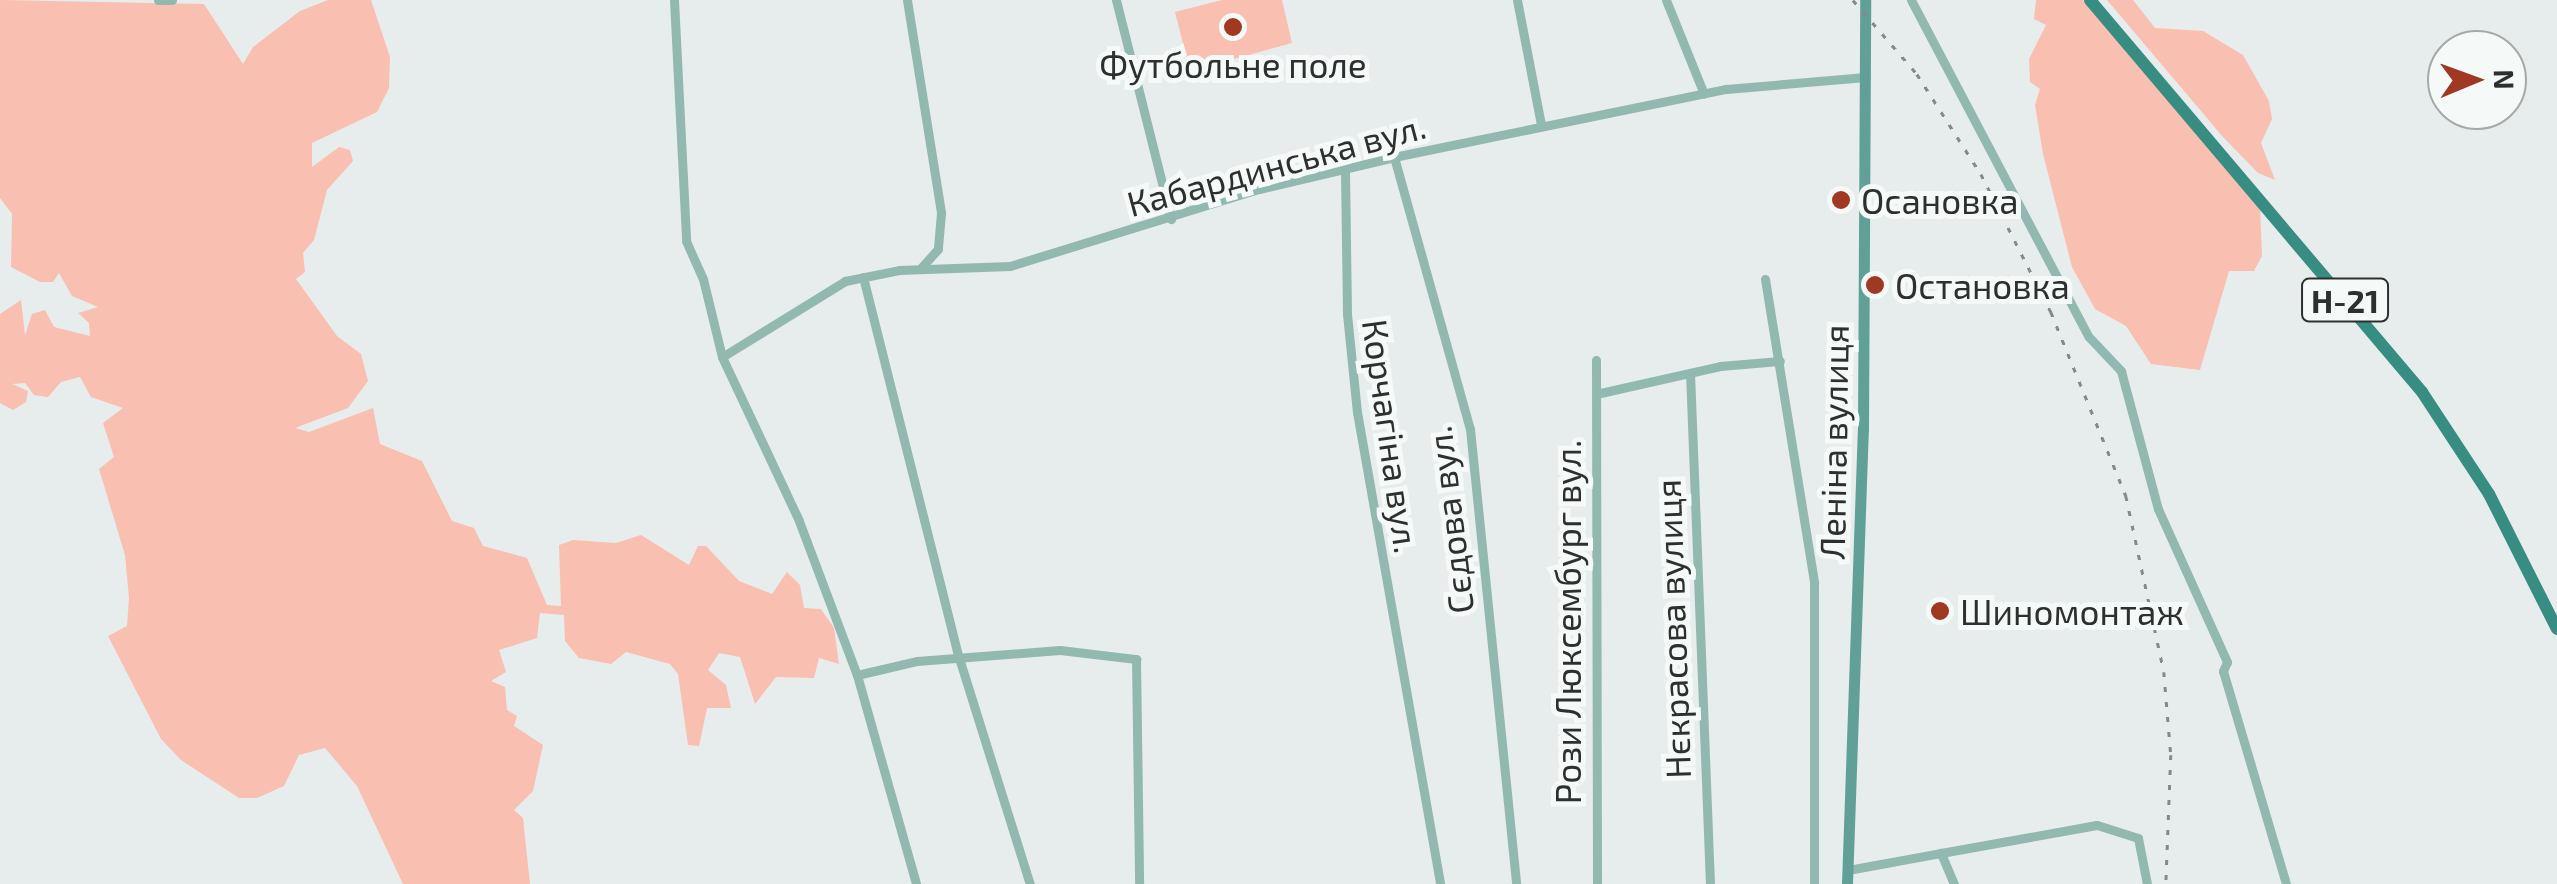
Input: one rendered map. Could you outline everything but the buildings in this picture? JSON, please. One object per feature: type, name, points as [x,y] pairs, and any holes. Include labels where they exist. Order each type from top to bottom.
[{"type":"main road","name":"Леніна вулиця","points":[[1846,884],[1863,429],[1866,0]]},
{"type":"main road","name":"Н-21","points":[[2090,0],[2422,392],[2489,494],[2557,629]]},
{"type":"street","points":[[158,0],[172,0]]},
{"type":"street","points":[[674,0],[681,214],[722,357],[799,521],[857,675],[916,884]]},
{"type":"street","points":[[907,0],[940,213],[938,249],[920,268]]},
{"type":"street","points":[[1116,0],[1171,218]]},
{"type":"street","points":[[1517,0],[1541,125]]},
{"type":"street","points":[[1666,0],[1704,94]]},
{"type":"street","points":[[1910,0],[2089,337],[2121,371],[2158,509],[2227,662],[2223,671],[2286,884]]},
{"type":"street","name":"Кабардинська вул.","points":[[722,357],[828,286],[864,277],[920,268],[1010,266],[1259,189],[1394,157],[1704,94],[1794,79],[1865,77]]},
{"type":"street","name":"Сєдова вул.","points":[[1394,157],[1470,430],[1516,884]]},
{"type":"street","name":"Корчагіна вул.","points":[[1344,171],[1347,314],[1357,412],[1440,884]]},
{"type":"street","points":[[864,277],[959,658],[1030,884]]},
{"type":"street","points":[[1766,279],[1814,583],[1814,884]]},
{"type":"street","name":"Рози Люксембург вул.","points":[[1596,360],[1596,884]]},
{"type":"street","points":[[1596,394],[1690,372],[1780,361]]},
{"type":"street","name":"Нєкрасова вулиця","points":[[1690,372],[1710,884]]},
{"type":"street","points":[[857,675],[959,658],[1060,650],[1136,660],[1138,884]]},
{"type":"street","points":[[1848,870],[2080,826],[2138,838],[2147,884]]},
{"type":"street","points":[[1942,853],[1954,884]]},
{"type":"shaded area","points":[[0,0],[204,4],[243,64],[253,47],[300,11],[328,0],[371,0],[390,57],[389,88],[377,112],[312,143],[312,167],[339,147],[350,150],[353,161],[327,190],[314,240],[303,253],[305,272],[296,279],[337,336],[361,354],[368,381],[348,408],[295,428],[309,432],[373,408],[380,444],[422,461],[452,521],[474,528],[483,546],[527,558],[547,605],[561,606],[559,545],[573,540],[616,543],[641,535],[689,565],[698,546],[706,546],[739,581],[772,594],[787,572],[800,585],[804,608],[821,609],[834,628],[839,664],[819,658],[814,678],[776,677],[755,704],[740,657],[719,653],[708,670],[726,685],[731,708],[707,708],[699,746],[688,745],[678,674],[670,664],[626,652],[611,664],[579,658],[565,641],[564,615],[540,613],[537,638],[499,650],[506,672],[491,681],[505,687],[507,710],[517,716],[514,726],[543,745],[533,791],[514,810],[523,818],[530,884],[403,884],[357,786],[325,748],[299,755],[284,786],[257,798],[239,798],[181,760],[161,739],[108,636],[127,626],[129,598],[125,555],[99,469],[114,457],[103,423],[123,408],[91,397],[80,377],[61,382],[48,397],[34,395],[25,383],[12,384],[28,391],[26,402],[13,410],[0,403],[0,314],[21,300],[25,335],[32,314],[45,310],[54,327],[90,336],[89,323],[78,313],[98,307],[72,296],[59,273],[53,282],[40,282],[11,267],[12,214],[0,198]]},
{"type":"shaded area","name":"Футбольне поле","points":[[1222,0],[1282,0],[1292,43],[1190,71],[1175,12]]},
{"type":"shaded area","points":[[2036,0],[2083,0],[2260,207],[2262,256],[2254,271],[2229,271],[2200,370],[2151,364],[2126,326],[2095,309],[2072,267],[2043,154],[2035,105],[2040,89],[2030,82],[2029,59],[2046,25],[2034,19]]},
{"type":"shaded area","points":[[2107,0],[2133,0],[2155,28],[2203,31],[2243,55],[2269,101],[2272,119],[2261,143],[2275,180],[2258,173],[2223,137]]},
{"type":"railway","points":[[1853,0],[1917,74],[1981,174],[2051,312],[2126,496],[2164,672],[2171,755],[2166,884]]},
{"type":"place","name":"Футбольне поле","points":[[1233,27]]},
{"type":"place","name":"Осановка","points":[[1841,200]]},
{"type":"place","name":"Остановка","points":[[1875,285]]},
{"type":"place","name":"Шиномонтаж","points":[[1940,611]]}]
